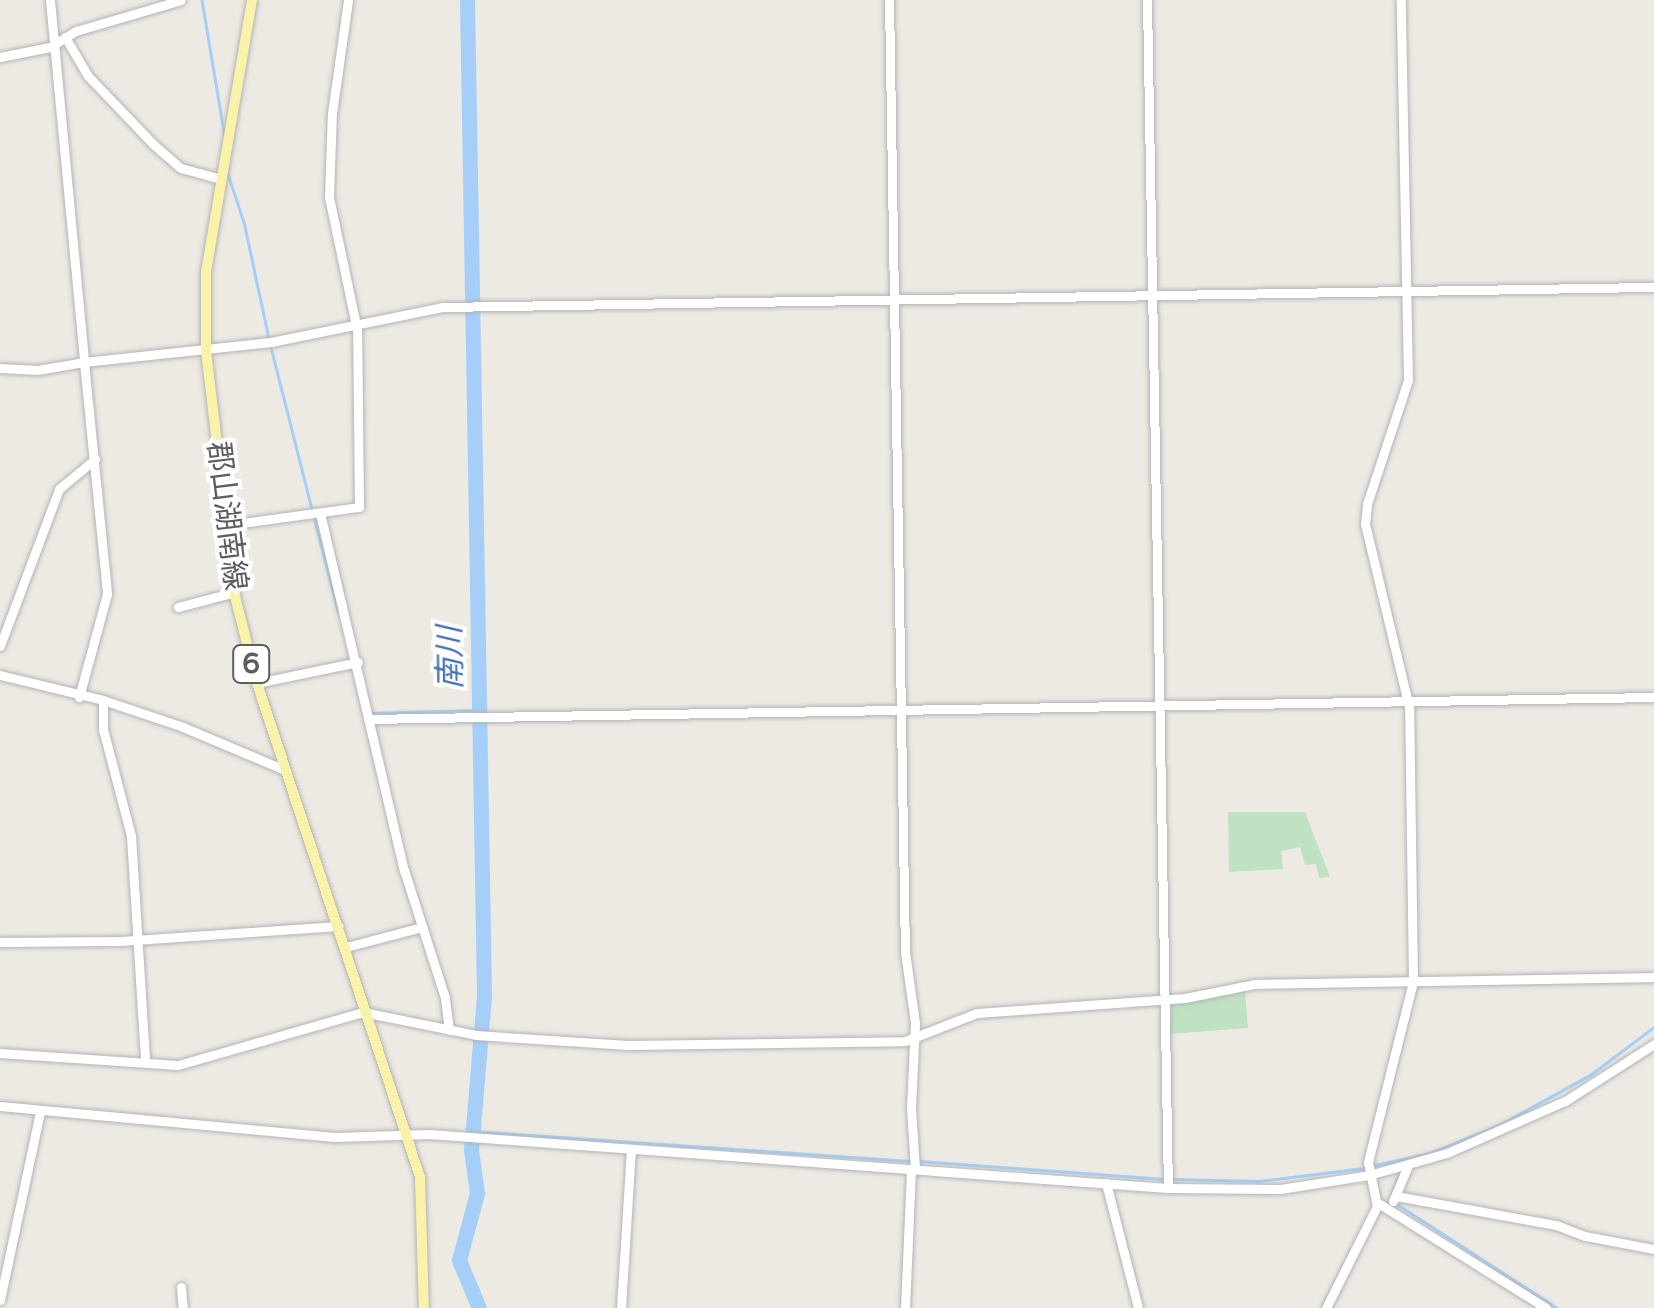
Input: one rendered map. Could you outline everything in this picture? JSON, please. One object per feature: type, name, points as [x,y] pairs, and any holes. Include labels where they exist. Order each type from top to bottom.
[{"type":"main road","name":"郡山湖南線","points":[[252,0],[208,241],[206,351],[226,525],[235,592],[256,682],[409,1137],[424,1206],[424,1308]]},
{"type":"street","points":[[50,0],[107,594],[80,697]]},
{"type":"street","points":[[0,57],[55,46],[65,37],[180,0]]},
{"type":"street","points":[[226,525],[359,507],[356,324],[329,196],[332,113],[348,0]]},
{"type":"street","points":[[889,0],[906,952],[914,1038],[913,1169],[905,1308]]},
{"type":"street","points":[[1146,0],[1168,1182]]},
{"type":"street","points":[[1326,1308],[1378,1203],[1368,1169],[1413,982],[1408,700],[1365,524],[1367,504],[1406,389],[1401,0]]},
{"type":"street","points":[[65,37],[88,76],[153,144],[180,168],[221,179]]},
{"type":"street","points":[[0,368],[38,370],[206,351],[422,309],[464,306],[1654,287]]},
{"type":"street","points":[[0,646],[60,488],[95,459]]},
{"type":"street","points":[[320,513],[330,566],[358,662],[368,718],[422,927],[445,998],[449,1030]]},
{"type":"street","points":[[178,607],[235,592]]},
{"type":"street","points":[[256,682],[358,662]]},
{"type":"street","points":[[0,676],[103,700],[184,727],[285,770]]},
{"type":"street","points":[[368,718],[1654,697]]},
{"type":"street","points":[[103,700],[103,729],[131,836],[146,1060]]},
{"type":"street","points":[[0,942],[137,940],[338,926]]},
{"type":"street","points":[[346,947],[422,927]]},
{"type":"street","points":[[0,1053],[178,1065],[368,1013],[476,1035],[628,1046],[914,1038],[977,1013],[1166,1000],[1254,984],[1654,977]]},
{"type":"street","points":[[0,1106],[335,1137],[429,1134],[631,1152],[1280,1189],[1368,1169],[1408,1166],[1488,1136],[1565,1101],[1654,1044]]},
{"type":"street","points":[[0,1300],[40,1112]]},
{"type":"street","points":[[620,1308],[631,1152]]},
{"type":"street","points":[[1390,1208],[1408,1166]]},
{"type":"street","points":[[1106,1182],[1138,1308]]},
{"type":"street","points":[[1396,1196],[1556,1225],[1654,1250]]},
{"type":"street","points":[[1378,1203],[1546,1308]]},
{"type":"street","points":[[181,1287],[183,1308]]},
{"type":"green space","points":[[1228,812],[1305,812],[1330,877],[1319,878],[1316,864],[1305,865],[1300,847],[1281,851],[1283,869],[1229,872]]},
{"type":"green space","points":[[1245,990],[1248,1028],[1169,1034],[1172,1003]]},
{"type":"waterway","points":[[202,0],[225,137]]},
{"type":"waterway","name":"南川","points":[[467,0],[484,996],[471,1150],[477,1193],[459,1260],[479,1308]]},
{"type":"waterway","points":[[228,174],[244,222],[269,339]]},
{"type":"waterway","points":[[271,347],[312,509]]},
{"type":"waterway","points":[[314,517],[338,611]]},
{"type":"waterway","points":[[373,713],[478,710]]},
{"type":"waterway","points":[[1371,1166],[1430,1153],[1499,1125],[1590,1075],[1654,1027]]},
{"type":"waterway","points":[[472,1131],[910,1161]]},
{"type":"waterway","points":[[920,1161],[1164,1179]]},
{"type":"waterway","points":[[1172,1179],[1259,1181],[1363,1168]]},
{"type":"waterway","points":[[1390,1199],[1400,1171]]},
{"type":"waterway","points":[[1397,1204],[1557,1308]]}]
